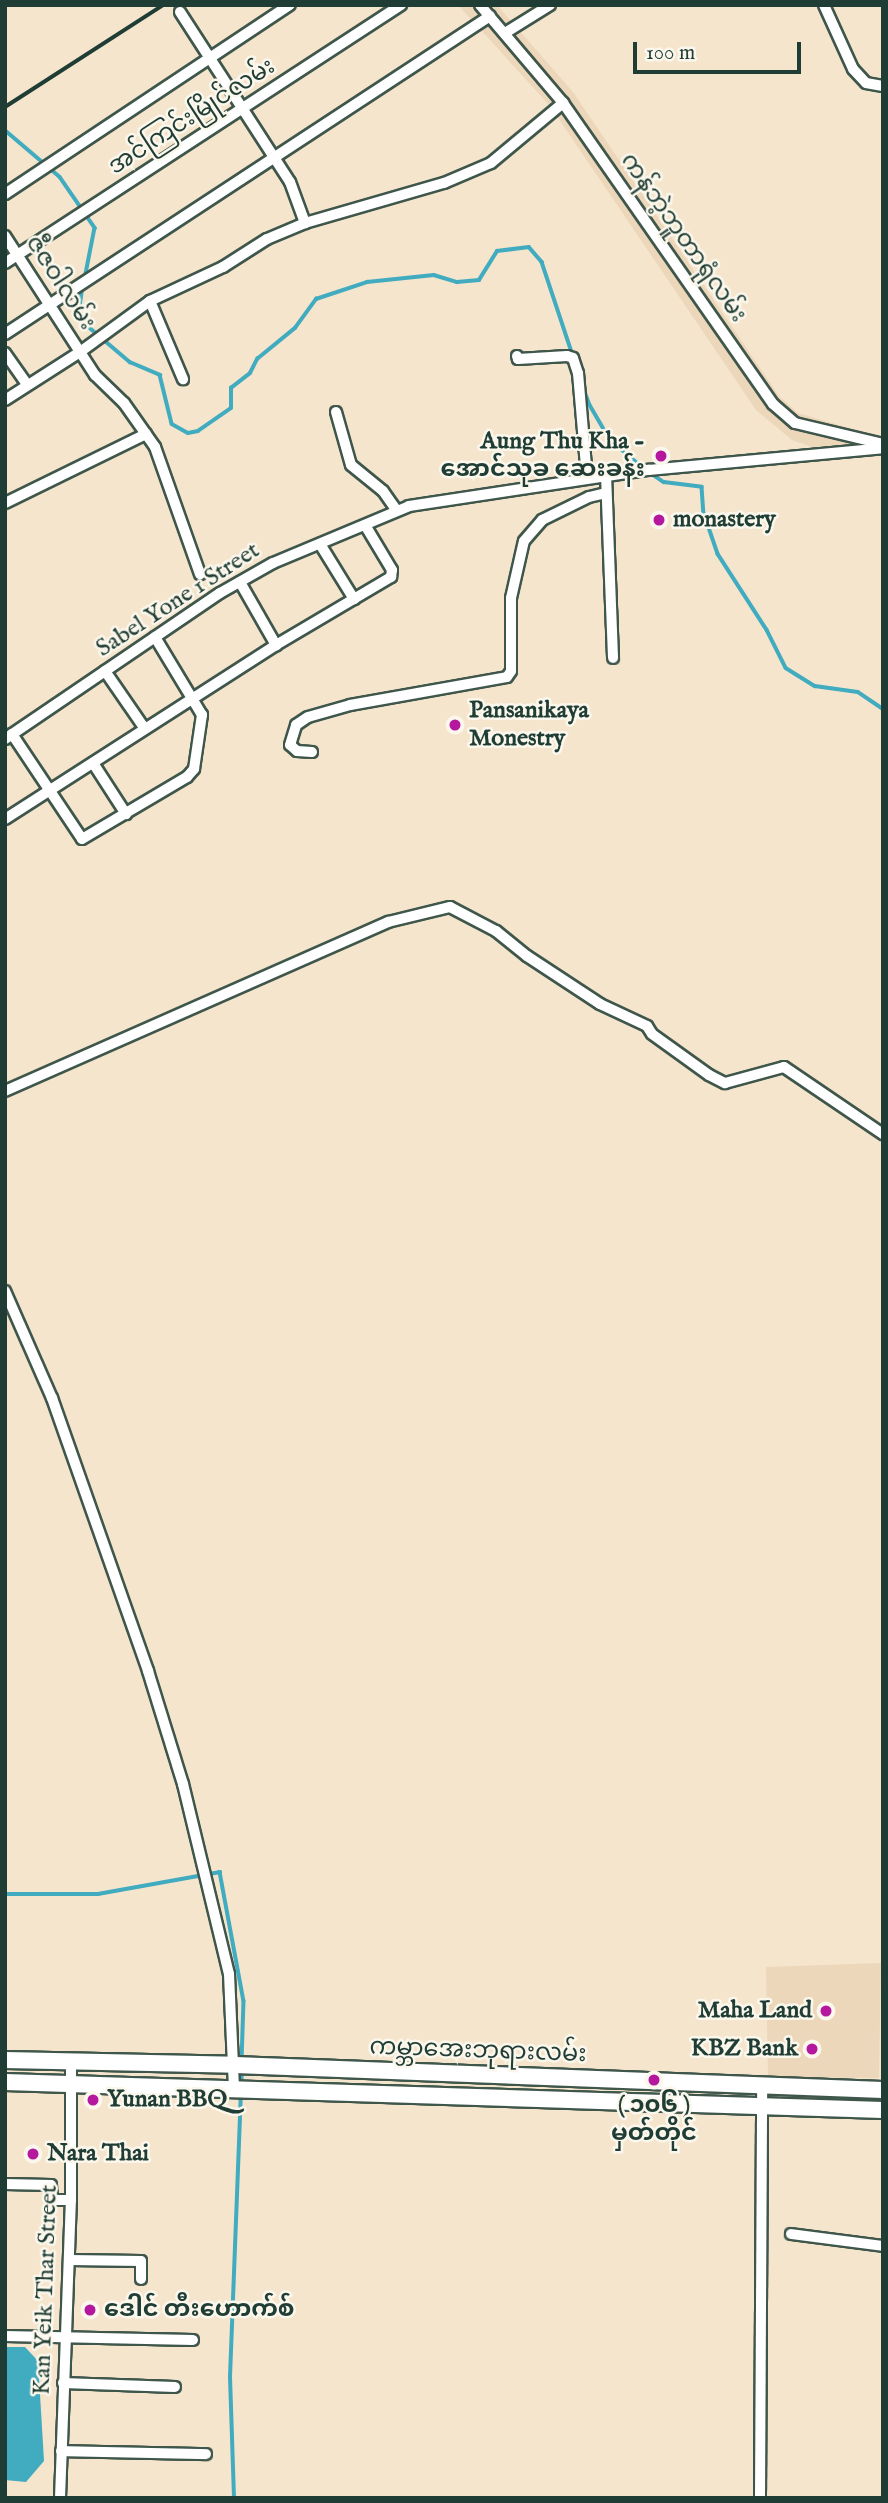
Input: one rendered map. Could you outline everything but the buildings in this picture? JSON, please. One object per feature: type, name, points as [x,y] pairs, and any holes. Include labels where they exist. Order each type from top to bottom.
[{"type":"main road","name":"ကမ္ဘာအေးဘုရားလမ်း","points":[[5,2060],[762,2083],[883,2090]]},
{"type":"main road","points":[[293,2068],[293,2090]]},
{"type":"main road","name":"ကမ္ဘာအေးဘုရားလမ်း","points":[[5,2082],[762,2104],[883,2110]]},
{"type":"street","points":[[5,194],[290,5]]},
{"type":"street","name":"အင်ကြင်းမြိုင်လမ်း","points":[[5,263],[401,5]]},
{"type":"street","name":"ကန်ဘဲ့ဘူတာရုံလမ်း","points":[[480,5],[563,103],[773,404],[795,423],[883,446]]},
{"type":"street","points":[[505,33],[550,5]]},
{"type":"street","points":[[824,5],[853,69],[866,83],[883,86]]},
{"type":"street","points":[[180,12],[290,182],[305,223]]},
{"type":"street","points":[[5,334],[489,16]]},
{"type":"street","points":[[5,400],[80,352],[150,302],[223,267],[267,239],[305,223],[444,183],[491,163],[563,103]]},
{"type":"street","name":"ဇီဇဝါလမ်း","points":[[5,236],[95,375],[124,403],[155,447],[200,574]]},
{"type":"street","points":[[150,302],[183,379]]},
{"type":"street","points":[[5,352],[27,385]]},
{"type":"street","points":[[517,356],[518,359],[567,356],[573,358],[587,479]]},
{"type":"street","points":[[336,412],[351,465],[377,485],[397,511]]},
{"type":"street","points":[[5,503],[146,434]]},
{"type":"street","name":"Sabel Yone 1 Street","points":[[8,736],[155,637],[273,563],[409,506],[606,475],[883,446]]},
{"type":"street","points":[[606,475],[613,658]]},
{"type":"street","points":[[312,752],[298,751],[290,745],[296,725],[308,717],[350,705],[507,677],[511,671],[511,598],[524,541],[542,520],[589,497],[606,493]]},
{"type":"street","points":[[5,819],[393,573],[365,526]]},
{"type":"street","points":[[320,544],[355,599]]},
{"type":"street","points":[[240,582],[276,645]]},
{"type":"street","points":[[8,736],[82,839],[187,777],[194,769],[203,720],[194,698],[155,637]]},
{"type":"street","points":[[105,671],[145,729]]},
{"type":"street","points":[[93,763],[126,814]]},
{"type":"street","points":[[5,1091],[388,922],[450,907],[496,932],[600,1004],[647,1026],[653,1034],[725,1083],[784,1067],[883,1134]]},
{"type":"street","points":[[5,1291],[61,1423],[148,1671],[183,1784],[229,1973],[239,2089]]},
{"type":"street","name":"Kan Yeik Thar Street","points":[[60,2498],[71,2200],[71,2062]]},
{"type":"street","points":[[760,2498],[762,2083]]},
{"type":"street","points":[[5,2184],[51,2185],[52,2200],[71,2200]]},
{"type":"street","points":[[791,2234],[883,2246]]},
{"type":"street","points":[[69,2260],[141,2261],[141,2279]]},
{"type":"street","points":[[5,2336],[193,2340]]},
{"type":"street","points":[[63,2383],[175,2387]]},
{"type":"street","points":[[61,2451],[206,2454]]},
{"type":"shaded area","points":[[458,5],[497,5],[573,92],[779,396],[798,413],[883,438],[883,442],[812,447],[792,440],[756,410],[550,106]]},
{"type":"shaded area","points":[[881,1963],[879,2078],[768,2077],[766,1967]]},
{"type":"water","points":[[5,2347],[25,2347],[38,2361],[44,2461],[26,2482],[5,2480]]},
{"type":"waterway","points":[[5,130],[60,177],[95,228],[85,279]]},
{"type":"waterway","points":[[83,286],[80,307],[83,322],[130,362],[160,375],[172,424],[188,433],[198,431],[231,408],[231,388],[250,373],[257,359],[295,328],[316,299],[367,282],[434,275],[457,282],[479,280],[497,251],[529,247],[542,262],[573,355]]},
{"type":"waterway","points":[[583,386],[590,405],[610,439],[643,468]]},
{"type":"waterway","points":[[649,472],[664,482],[702,487],[704,513],[718,554],[767,630],[786,668],[815,686],[858,692],[883,709]]},
{"type":"waterway","points":[[5,1894],[98,1894],[220,1872],[244,2001],[242,2062]]},
{"type":"waterway","points":[[241,2086],[242,2070]]},
{"type":"waterway","points":[[234,2498],[230,2377],[241,2094]]},
{"type":"railway","points":[[5,107],[163,5]]},
{"type":"place","name":"Aung Thu Kha - အောင်သုခ ဆေးခန်း","points":[[661,456]]},
{"type":"place","name":"monastery","points":[[659,520]]},
{"type":"place","name":"Pansanikaya Monestry","points":[[455,725]]},
{"type":"place","name":"Maha Land","points":[[826,2011]]},
{"type":"place","name":"KBZ Bank","points":[[812,2049]]},
{"type":"place","name":"( ၁၀၆ ) မှတ်တိုင်","points":[[654,2080]]},
{"type":"place","name":"Yunan BBQ","points":[[93,2100]]},
{"type":"place","name":"Nara Thai","points":[[33,2154]]},
{"type":"place","name":"ဒေါင် တီးဟောက်စ်","points":[[90,2310]]}]
